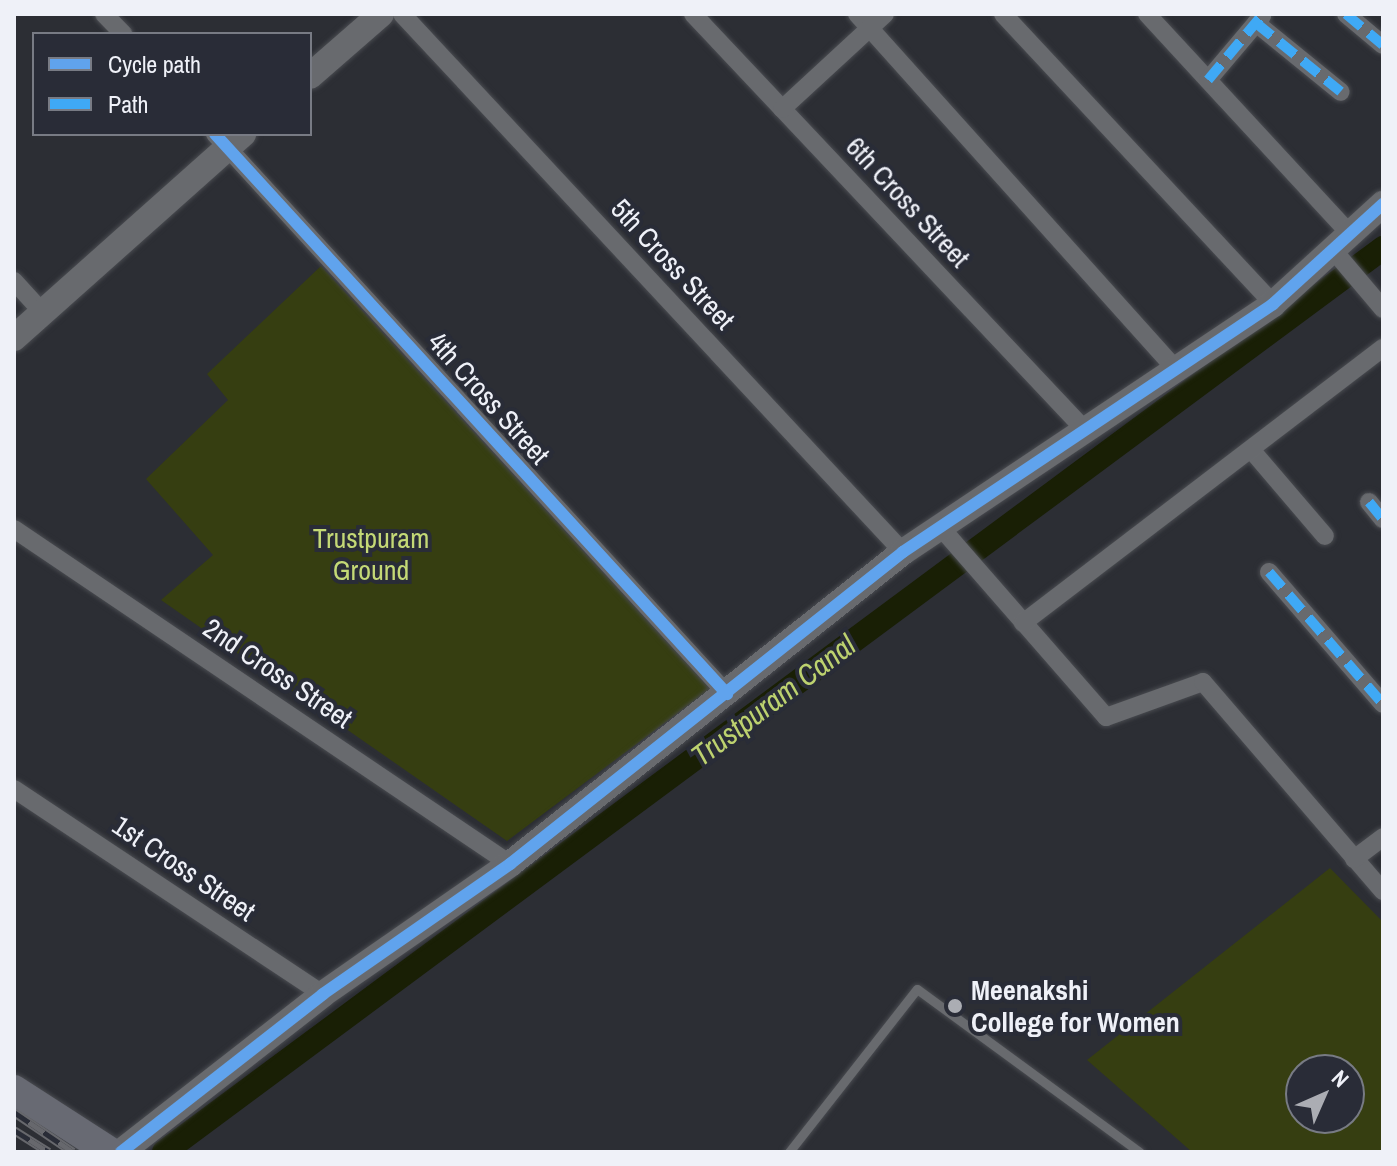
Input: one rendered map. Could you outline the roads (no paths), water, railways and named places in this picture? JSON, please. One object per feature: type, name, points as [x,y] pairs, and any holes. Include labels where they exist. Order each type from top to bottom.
[{"type":"main road","points":[[14,1090],[110,1152]]},
{"type":"street","points":[[104,14],[121,32]]},
{"type":"street","points":[[312,74],[381,14]]},
{"type":"street","name":"5th Cross Street","points":[[402,14],[903,552]]},
{"type":"street","name":"6th Cross Street","points":[[693,14],[1083,428]]},
{"type":"street","points":[[782,109],[864,21],[885,14]]},
{"type":"street","points":[[1003,14],[1273,304]]},
{"type":"street","points":[[1147,14],[1208,80],[1342,243],[1379,304]]},
{"type":"street","points":[[1346,14],[1383,45]]},
{"type":"street","points":[[1208,80],[1260,18],[1341,92]]},
{"type":"street","points":[[864,21],[1178,372]]},
{"type":"street","points":[[14,338],[44,314],[229,139]]},
{"type":"street","name":"4th Cross Street","points":[[229,139],[727,694]]},
{"type":"street","points":[[121,1152],[323,994],[510,864],[903,552],[943,530],[1083,428],[1178,372],[1273,304],[1383,204]]},
{"type":"street","points":[[14,281],[44,314]]},
{"type":"street","points":[[1023,623],[1254,453],[1383,348]]},
{"type":"street","points":[[1254,453],[1325,536]]},
{"type":"street","points":[[1369,502],[1383,519]]},
{"type":"street","name":"2nd Cross Street","points":[[14,529],[510,864]]},
{"type":"street","points":[[943,530],[999,598],[1106,717],[1203,682],[1383,891]]},
{"type":"street","points":[[1269,572],[1383,704]]},
{"type":"street","name":"1st Cross Street","points":[[14,789],[323,994]]},
{"type":"street","points":[[1354,859],[1383,837]]},
{"type":"lane","points":[[789,1152],[917,989],[1140,1152]]},
{"type":"waterway","name":"Trustpuram Canal","points":[[164,1152],[1383,248]]},
{"type":"railway","points":[[14,1112],[73,1152]]},
{"type":"railway","points":[[14,1130],[49,1152]]},
{"type":"place","name":"Meenakshi College for Women","points":[[955,1006]]},
{"type":"park label","name":"Trustpuram Ground","points":[[371,554]]}]
